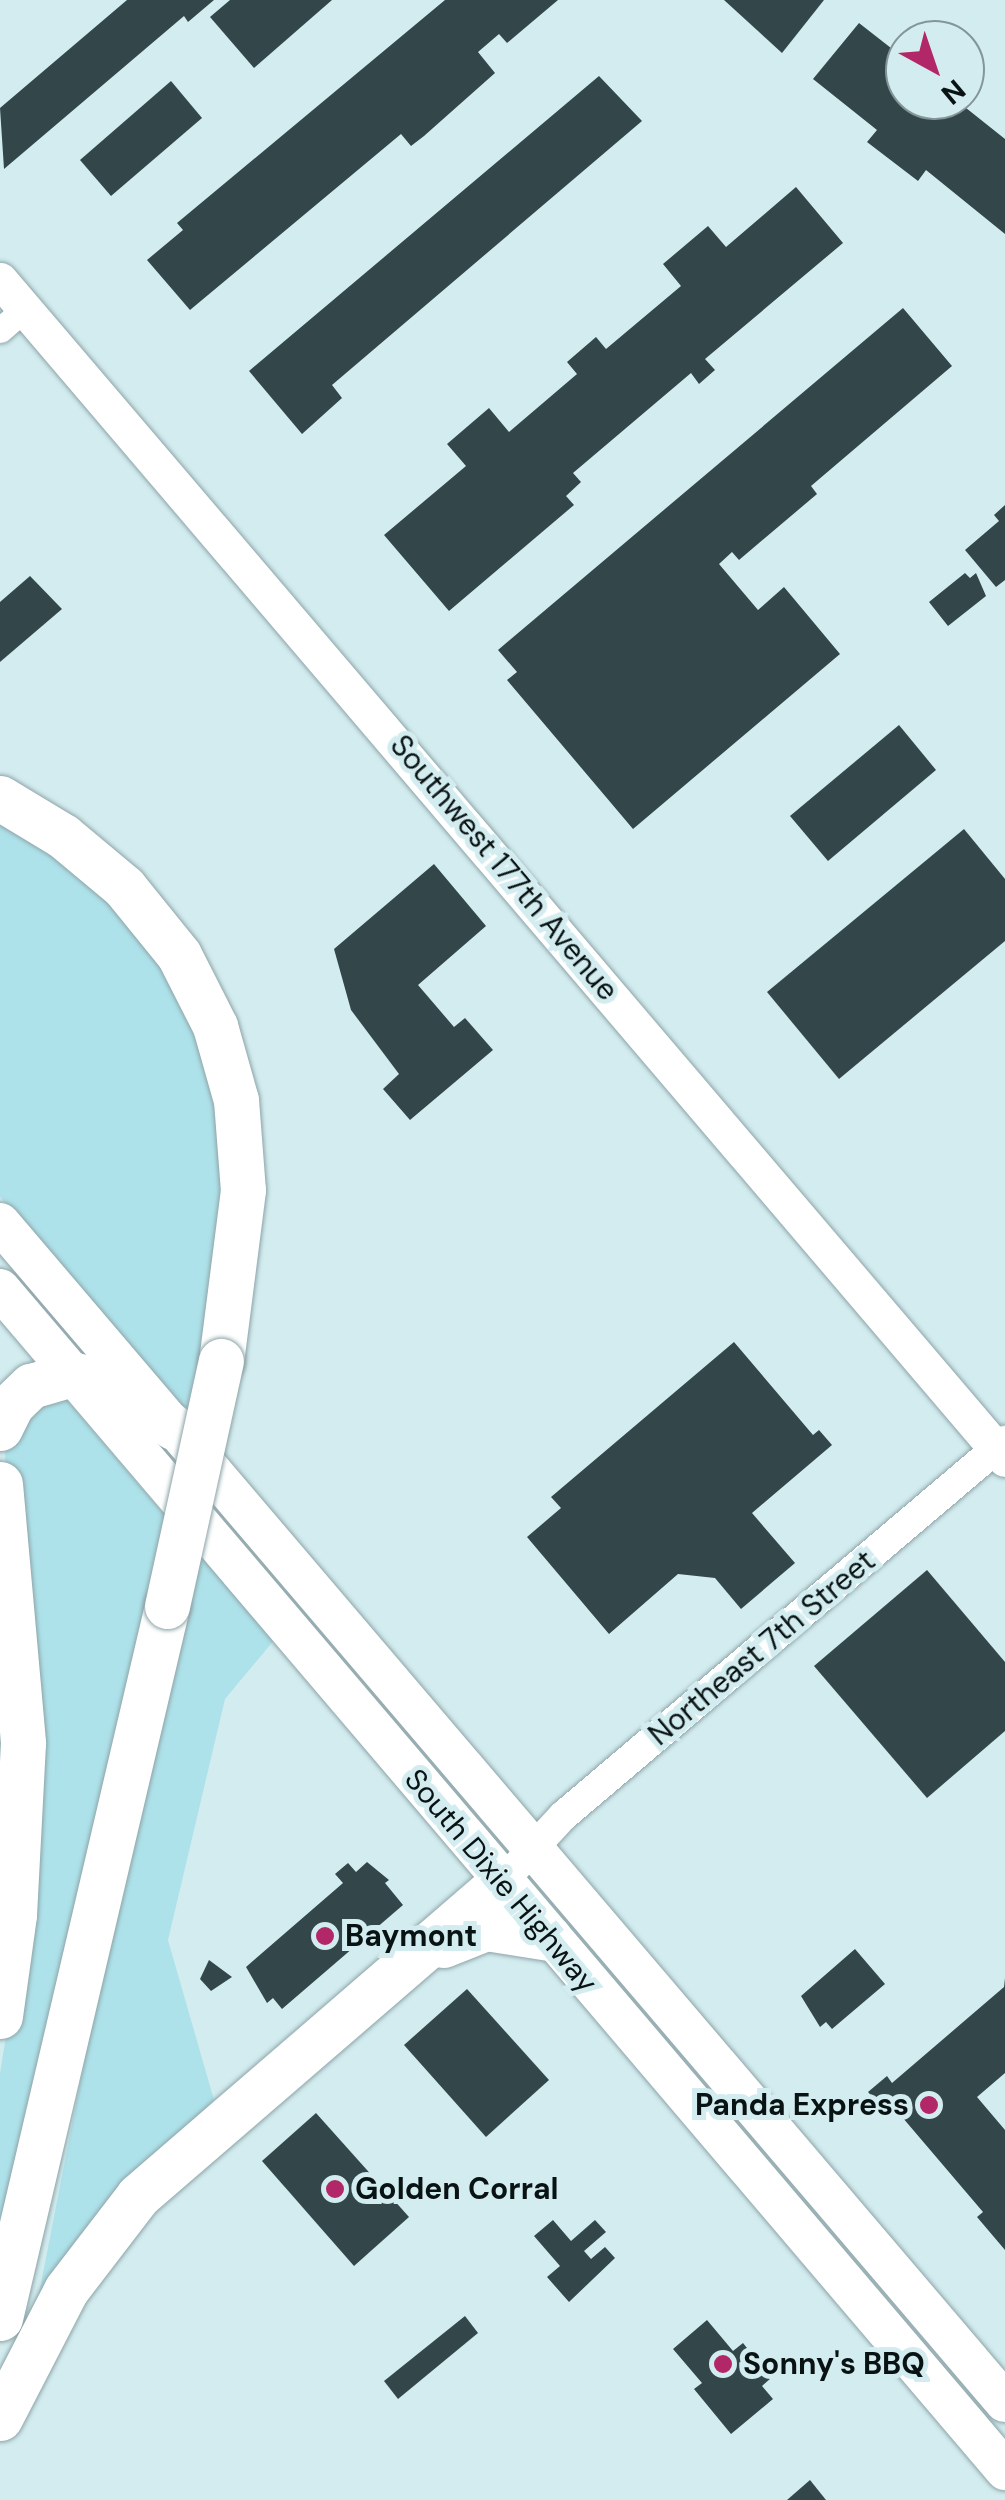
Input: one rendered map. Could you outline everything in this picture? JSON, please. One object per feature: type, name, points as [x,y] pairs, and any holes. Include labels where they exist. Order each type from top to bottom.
[{"type":"highway","points":[[0,798],[63,836],[124,887],[178,955],[215,1026],[236,1100],[243,1190],[221,1361],[0,2318]]},
{"type":"highway","name":"South Dixie Highway","points":[[0,1223],[173,1427],[517,1866],[549,1938],[1005,2470]]},
{"type":"highway","name":"South Dixie Highway","points":[[0,1289],[72,1374],[1005,2402]]},
{"type":"highway","points":[[0,1428],[11,1405],[32,1386],[72,1374],[116,1385],[173,1427]]},
{"type":"highway","points":[[0,1484],[23,1742],[14,1916],[0,2016]]},
{"type":"highway","points":[[0,2418],[66,2290],[138,2196],[419,1957],[517,1866]]},
{"type":"highway","points":[[419,1957],[486,1928],[549,1938]]},
{"type":"main road","name":"Southwest 177th Avenue","points":[[0,280],[12,320],[1002,1449]]},
{"type":"street","name":"Northeast 7th Street","points":[[517,1866],[563,1816],[1002,1449]]},
{"type":"shaded area","points":[[0,809],[44,833],[177,975],[229,1156],[193,1419],[0,1197]]},
{"type":"shaded area","points":[[54,1385],[169,1520],[0,2245],[0,2073],[10,2012],[5,1442]]},
{"type":"shaded area","points":[[198,1551],[275,1639],[225,1699],[168,1940],[214,2100],[130,2179],[36,2309],[88,2042]]},
{"type":"building","points":[[127,0],[214,0],[188,22],[184,16],[4,169],[0,108]]},
{"type":"building","points":[[230,0],[332,0],[254,68],[210,17]]},
{"type":"building","points":[[445,0],[558,0],[507,43],[499,34],[478,52],[495,73],[424,136],[411,146],[401,134],[190,310],[147,260],[183,230],[177,223]]},
{"type":"building","points":[[724,0],[824,0],[782,53]]},
{"type":"building","points":[[859,23],[885,43],[885,120],[981,120],[1005,139],[1005,234],[926,170],[918,181],[867,142],[877,130],[813,79]]},
{"type":"building","points":[[599,76],[642,121],[332,385],[342,398],[302,434],[249,371]]},
{"type":"building","points":[[171,81],[202,118],[111,196],[80,160]]},
{"type":"building","points":[[796,187],[843,243],[705,359],[715,370],[699,384],[691,373],[573,473],[581,482],[566,496],[574,505],[449,611],[384,535],[466,466],[447,444],[489,408],[509,432],[577,374],[567,362],[596,337],[606,349],[681,286],[663,264],[708,226],[726,247]]},
{"type":"building","points":[[903,308],[952,366],[811,486],[817,494],[739,560],[732,552],[719,564],[758,610],[784,587],[840,654],[633,829],[507,680],[517,672],[498,650]]},
{"type":"building","points":[[1005,505],[1005,580],[996,587],[965,550],[999,521],[994,515]]},
{"type":"building","points":[[965,573],[970,578],[976,573],[986,596],[948,626],[929,602]]},
{"type":"building","points":[[30,576],[62,609],[0,662],[0,602]]},
{"type":"building","points":[[899,725],[936,770],[828,861],[790,816]]},
{"type":"building","points":[[964,829],[1005,879],[1005,941],[839,1079],[767,992]]},
{"type":"building","points":[[434,864],[486,926],[418,985],[454,1027],[465,1018],[493,1050],[410,1120],[383,1089],[399,1074],[351,1010],[334,949]]},
{"type":"building","points":[[734,1342],[813,1435],[819,1430],[832,1445],[752,1513],[795,1563],[741,1609],[715,1578],[678,1574],[609,1634],[527,1537],[561,1508],[551,1497]]},
{"type":"building","points":[[927,1570],[1005,1662],[1005,1731],[927,1798],[814,1666]]},
{"type":"building","name":"Baymont","points":[[367,1862],[389,1880],[385,1883],[403,1905],[282,2009],[273,1998],[267,2003],[246,1967],[343,1883],[335,1874],[348,1863],[356,1872]]},
{"type":"building","points":[[855,1949],[885,1984],[832,2029],[826,2022],[820,2027],[801,1996]]},
{"type":"building","points":[[209,1960],[232,1977],[211,1991],[200,1979]]},
{"type":"building","points":[[1005,1978],[1005,2073],[977,2097],[1005,2130],[1005,2250],[977,2217],[983,2212],[891,2104],[884,2110],[868,2092],[887,2076],[892,2083],[1004,1987]]},
{"type":"building","points":[[467,1989],[549,2080],[486,2137],[404,2045]]},
{"type":"building","name":"Golden Corral","points":[[316,2113],[409,2217],[354,2266],[262,2161]]},
{"type":"building","points":[[553,2220],[571,2241],[595,2220],[606,2232],[584,2251],[591,2259],[605,2247],[615,2258],[569,2302],[547,2277],[560,2266],[534,2236]]},
{"type":"building","points":[[465,2316],[478,2333],[398,2399],[384,2381]]},
{"type":"building","name":"Sonny's BBQ","points":[[707,2320],[733,2351],[743,2343],[771,2378],[762,2386],[773,2399],[731,2434],[694,2389],[702,2383],[673,2349]]},
{"type":"building","points":[[810,2480],[826,2500],[787,2500]]},
{"type":"place","name":"Baymont","points":[[325,1936]]},
{"type":"place","name":"Panda Express","points":[[929,2105]]},
{"type":"place","name":"Golden Corral","points":[[335,2189]]},
{"type":"place","name":"Sonny's BBQ","points":[[723,2364]]}]
